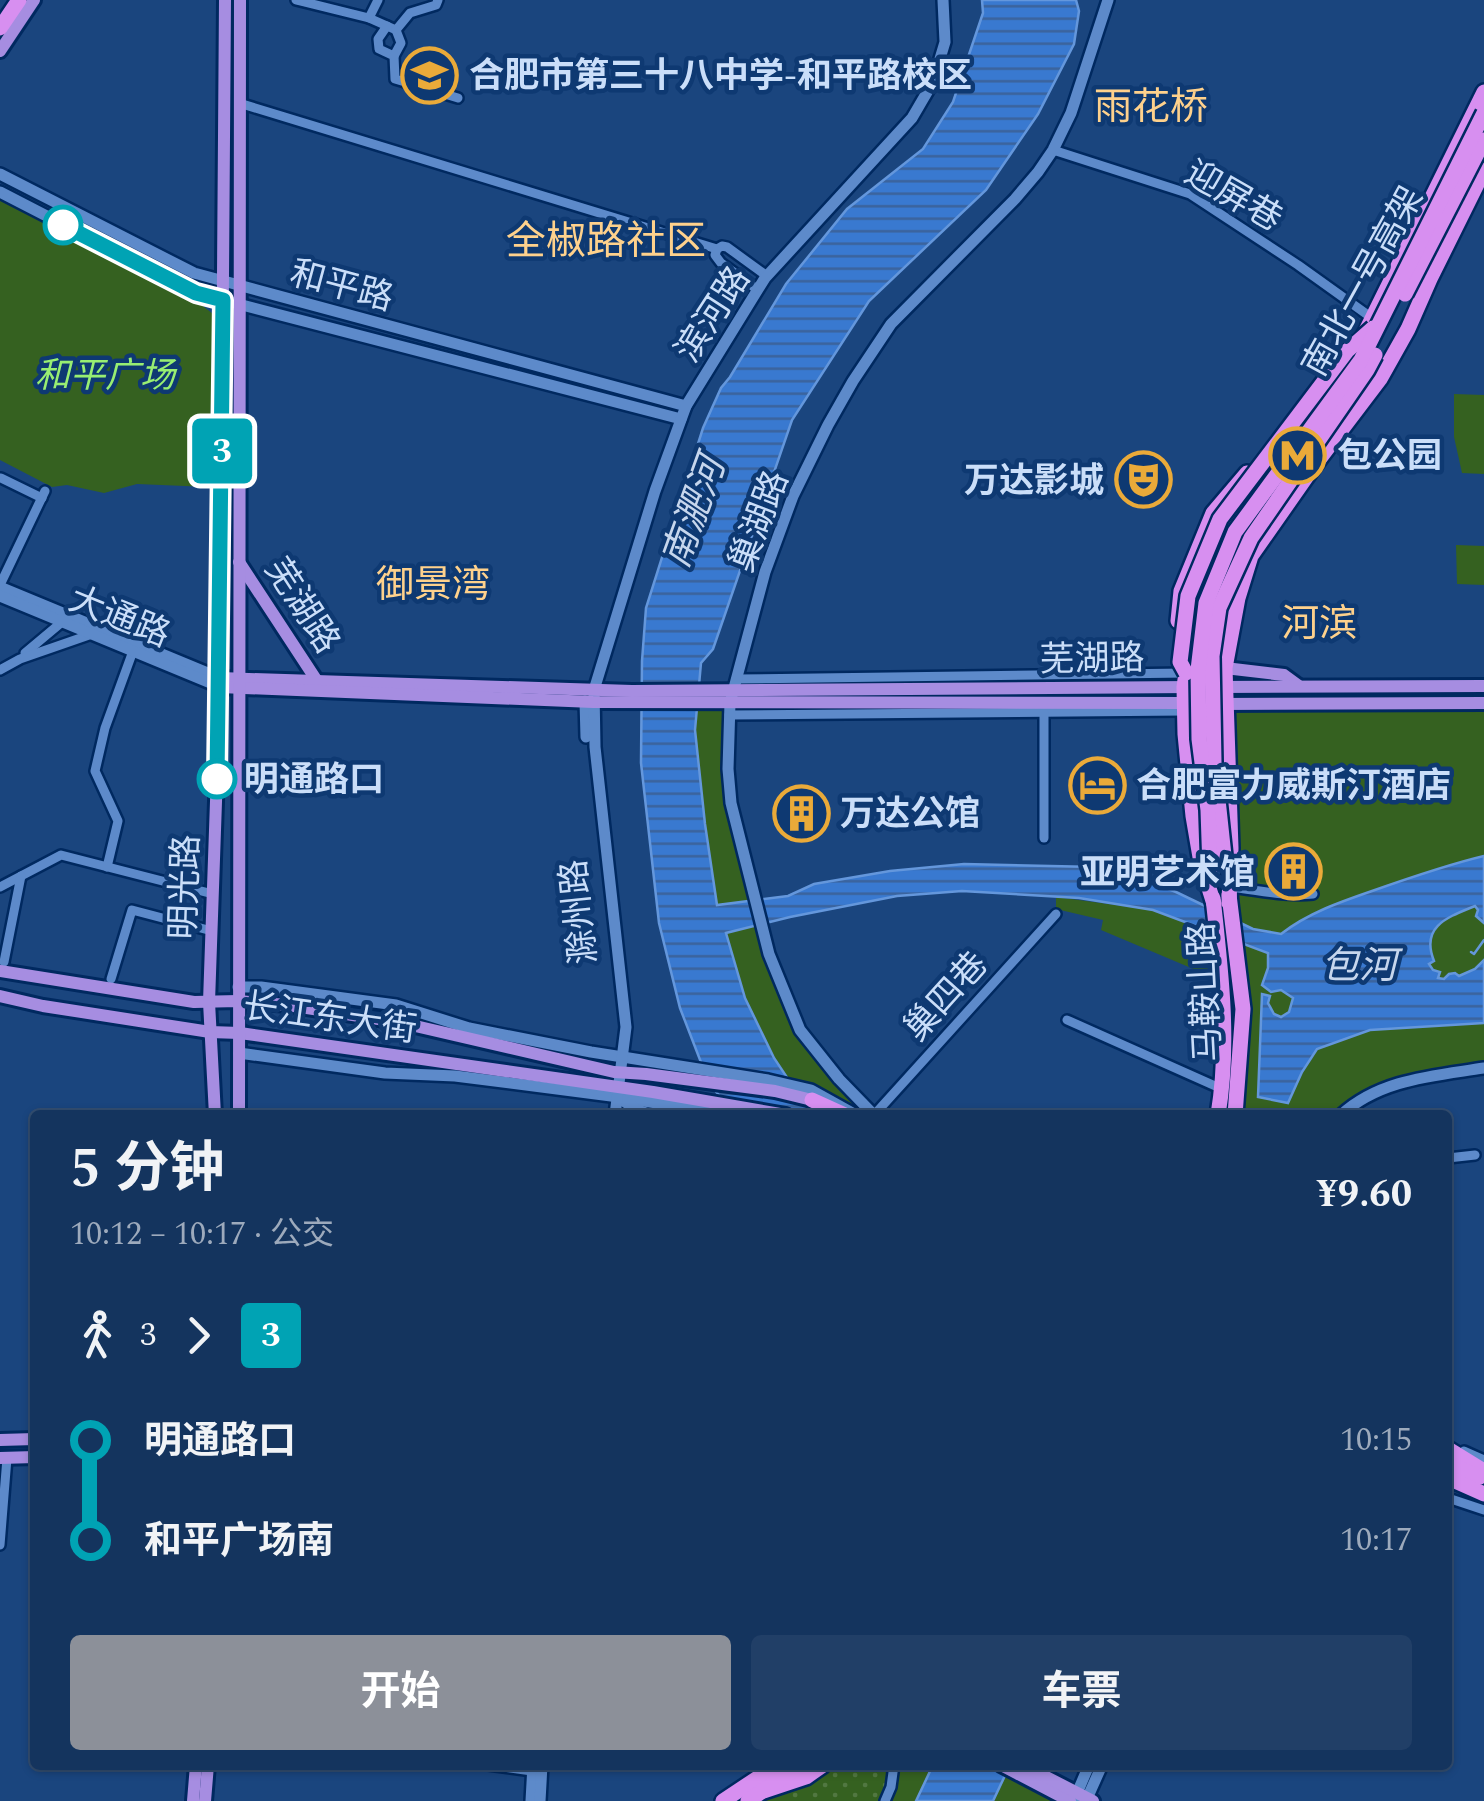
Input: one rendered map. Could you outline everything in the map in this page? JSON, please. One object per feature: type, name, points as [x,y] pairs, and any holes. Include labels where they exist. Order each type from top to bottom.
[{"type":"highway","points":[[0,28],[19,0]]},
{"type":"highway","points":[[1224,898],[1201,863],[1193,816],[1180,662],[1188,596],[1220,519],[1347,351],[1376,320],[1484,92]]},
{"type":"highway","name":"南北一号高架","points":[[1218,867],[1199,738],[1198,670],[1206,603],[1235,532],[1361,360],[1376,320],[1484,113]]},
{"type":"highway","name":"南北一号高架","points":[[1218,867],[1212,656],[1219,608],[1251,538],[1367,370],[1484,140]]},
{"type":"highway","points":[[1224,898],[1232,848],[1225,668],[1250,556],[1380,379],[1484,170]]},
{"type":"highway","points":[[1430,279],[1484,182]]},
{"type":"highway","name":"马鞍山路","points":[[1218,867],[1243,1009],[1236,1110]]},
{"type":"highway","name":"马鞍山路","points":[[1219,1110],[1224,1003],[1218,944],[1224,898]]},
{"type":"highway","points":[[812,1095],[837,1110]]},
{"type":"highway","points":[[1452,1449],[1484,1474]]},
{"type":"highway","points":[[1452,1464],[1484,1474]]},
{"type":"highway","points":[[1452,1480],[1484,1496]]},
{"type":"highway","points":[[1452,1489],[1484,1496]]},
{"type":"highway","points":[[758,1786],[761,1770]]},
{"type":"highway","points":[[748,1801],[772,1770]]},
{"type":"highway","points":[[723,1801],[791,1770]]},
{"type":"highway","points":[[758,1786],[806,1777],[816,1770]]},
{"type":"main road","points":[[0,51],[34,0]]},
{"type":"main road","name":"明光路","points":[[215,1110],[209,1002],[220,682],[226,0]]},
{"type":"main road","name":"明光路","points":[[239,1110],[240,0]]},
{"type":"main road","name":"芜湖路","points":[[239,562],[317,681]]},
{"type":"main road","points":[[1225,668],[1284,675],[1301,687]]},
{"type":"main road","name":"芜湖路","points":[[238,683],[317,681],[591,698]]},
{"type":"main road","name":"芜湖路","points":[[220,682],[591,698],[1184,694],[1226,687],[1484,686]]},
{"type":"main road","name":"芜湖路","points":[[1184,694],[1226,705],[1484,703]]},
{"type":"main road","name":"长江东大街","points":[[2,966],[194,1002],[238,994],[398,1022],[649,1096],[750,1110]]},
{"type":"main road","name":"长江东大街","points":[[0,996],[210,1032],[616,1086],[647,1068],[812,1095]]},
{"type":"main road","points":[[0,1440],[30,1439]]},
{"type":"main road","points":[[4,1458],[30,1457]]},
{"type":"main road","points":[[193,1801],[196,1770]]},
{"type":"main road","points":[[205,1801],[208,1770]]},
{"type":"main road","points":[[1023,1770],[1081,1799]]},
{"type":"street","points":[[296,0],[369,18],[392,28],[402,43],[394,56],[395,79],[458,98]]},
{"type":"street","points":[[369,18],[378,0]]},
{"type":"street","points":[[394,56],[378,49],[378,39],[410,13],[436,6],[438,0]]},
{"type":"street","name":"滨河路","points":[[591,698],[655,490],[686,406],[768,276],[912,118],[933,82],[945,42],[943,0]]},
{"type":"street","name":"巢湖路","points":[[869,1110],[838,1079],[800,1030],[780,983],[731,803],[728,769],[732,697],[764,572],[793,496],[852,381],[891,324],[1016,199],[1053,150],[1071,113],[1108,0]]},
{"type":"street","points":[[240,103],[717,249]]},
{"type":"street","name":"迎屏巷","points":[[1053,150],[1190,194],[1376,320]]},
{"type":"street","name":"和平路","points":[[0,174],[194,273],[686,406]]},
{"type":"street","name":"和平路","points":[[0,192],[196,293],[681,419]]},
{"type":"street","points":[[758,290],[721,263],[715,254],[717,249],[727,246],[768,276]]},
{"type":"street","points":[[0,586],[43,494],[1,478]]},
{"type":"street","name":"大通路","points":[[0,586],[220,682]]},
{"type":"street","name":"大通路","points":[[0,596],[132,651],[220,682]]},
{"type":"street","points":[[0,670],[62,622]]},
{"type":"street","points":[[20,658],[92,634]]},
{"type":"street","points":[[107,867],[118,821],[95,770],[132,651]]},
{"type":"street","points":[[732,697],[1044,713],[1184,694]]},
{"type":"street","name":"滁州路","points":[[591,698],[587,748],[620,1057],[613,1110]]},
{"type":"street","points":[[1044,713],[1044,838]]},
{"type":"street","points":[[0,886],[61,855],[214,894]]},
{"type":"street","points":[[2,966],[21,876]]},
{"type":"street","points":[[1224,898],[1276,892],[1293,896],[1313,894]]},
{"type":"street","points":[[111,979],[132,910],[212,931]]},
{"type":"street","name":"巢四巷","points":[[879,1110],[1056,914]]},
{"type":"street","points":[[238,994],[261,987],[396,1005],[469,1028],[620,1057],[647,1068]]},
{"type":"street","points":[[1066,1020],[1222,1089]]},
{"type":"street","points":[[240,1053],[385,1073],[616,1086],[638,1110]]},
{"type":"street","points":[[1347,1110],[1378,1089],[1484,1068]]},
{"type":"street","points":[[812,1095],[845,1110]]},
{"type":"street","points":[[649,1096],[712,1110]]},
{"type":"street","points":[[1452,1158],[1475,1156]]},
{"type":"street","points":[[1452,1448],[1484,1460]]},
{"type":"street","points":[[0,1545],[4,1458]]},
{"type":"street","points":[[1452,1499],[1484,1510]]},
{"type":"street","points":[[530,1801],[535,1770]]},
{"type":"street","points":[[536,1770],[540,1801]]},
{"type":"street","points":[[886,1801],[894,1770]]},
{"type":"street","points":[[1081,1799],[1088,1770]]},
{"type":"street","points":[[1081,1799],[1099,1770]]},
{"type":"green space","name":"和平广场","points":[[0,200],[198,302],[213,314],[209,487],[137,484],[104,493],[67,485],[52,487],[0,460]]},
{"type":"green space","points":[[1454,394],[1484,395],[1484,474],[1462,473],[1454,437]]},
{"type":"green space","points":[[1456,545],[1484,546],[1484,585],[1457,584]]},
{"type":"green space","points":[[697,703],[730,703],[728,769],[749,878],[769,922],[769,954],[793,1017],[870,1110],[845,1110],[791,1085],[745,998],[717,906],[695,730]]},
{"type":"green space","points":[[1484,703],[1484,1068],[1359,1095],[1344,1110],[1235,1110],[1243,1009],[1229,903],[1226,705]]},
{"type":"green space","points":[[1056,897],[1153,910],[1217,933],[1222,981],[1101,930],[1103,920],[1056,909]]},
{"type":"green space","points":[[813,1770],[893,1770],[885,1801],[749,1801]]},
{"type":"green space","points":[[893,1770],[1012,1770],[1070,1801],[885,1801]]},
{"type":"water","points":[[982,0],[1076,0],[1079,11],[1074,44],[1038,114],[986,190],[869,301],[792,420],[713,649],[701,663],[695,730],[717,905],[788,896],[814,884],[890,871],[964,864],[1096,867],[1125,872],[1253,929],[1281,934],[1336,904],[1484,856],[1484,923],[1476,916],[1475,906],[1439,924],[1431,939],[1434,961],[1429,964],[1440,972],[1438,978],[1444,979],[1449,974],[1459,976],[1475,969],[1484,960],[1484,1023],[1370,1030],[1317,1049],[1288,1103],[1258,1097],[1262,994],[1270,996],[1268,1003],[1274,1014],[1281,1017],[1289,1012],[1293,998],[1262,985],[1268,953],[1153,910],[1079,898],[962,891],[897,896],[726,933],[745,998],[774,1058],[809,1110],[731,1110],[709,1083],[680,1008],[659,923],[641,763],[646,608],[703,428],[721,388],[786,284],[847,209],[923,149],[953,102],[983,13]]},
{"type":"water","points":[[931,1770],[1008,1770],[993,1801],[916,1801]]},
{"type":"waterway","points":[[1471,952],[1474,954],[1484,940]]},
{"type":"bus line","name":"3","points":[[63,225],[196,293],[223,300],[217,779]]},
{"type":"place","name":"合肥市第三十八中学-和平路校区","points":[[430,75]]},
{"type":"place","name":"包公园","points":[[1298,455]]},
{"type":"place","name":"万达影城","points":[[1143,480]]},
{"type":"place","name":"明通路口","points":[[217,779]]},
{"type":"place","name":"合肥富力威斯汀酒店","points":[[1097,785]]},
{"type":"place","name":"万达公馆","points":[[801,813]]},
{"type":"place","name":"亚明艺术馆","points":[[1294,872]]},
{"type":"district","name":"雨花桥","points":[[1151,106]]},
{"type":"district","name":"全椒路社区","points":[[606,240]]},
{"type":"district","name":"御景湾","points":[[433,584]]},
{"type":"district","name":"河滨","points":[[1319,623]]},
{"type":"water label","name":"南淝河","points":[[693,512]]},
{"type":"water label","name":"包河","points":[[1359,965]]}]
